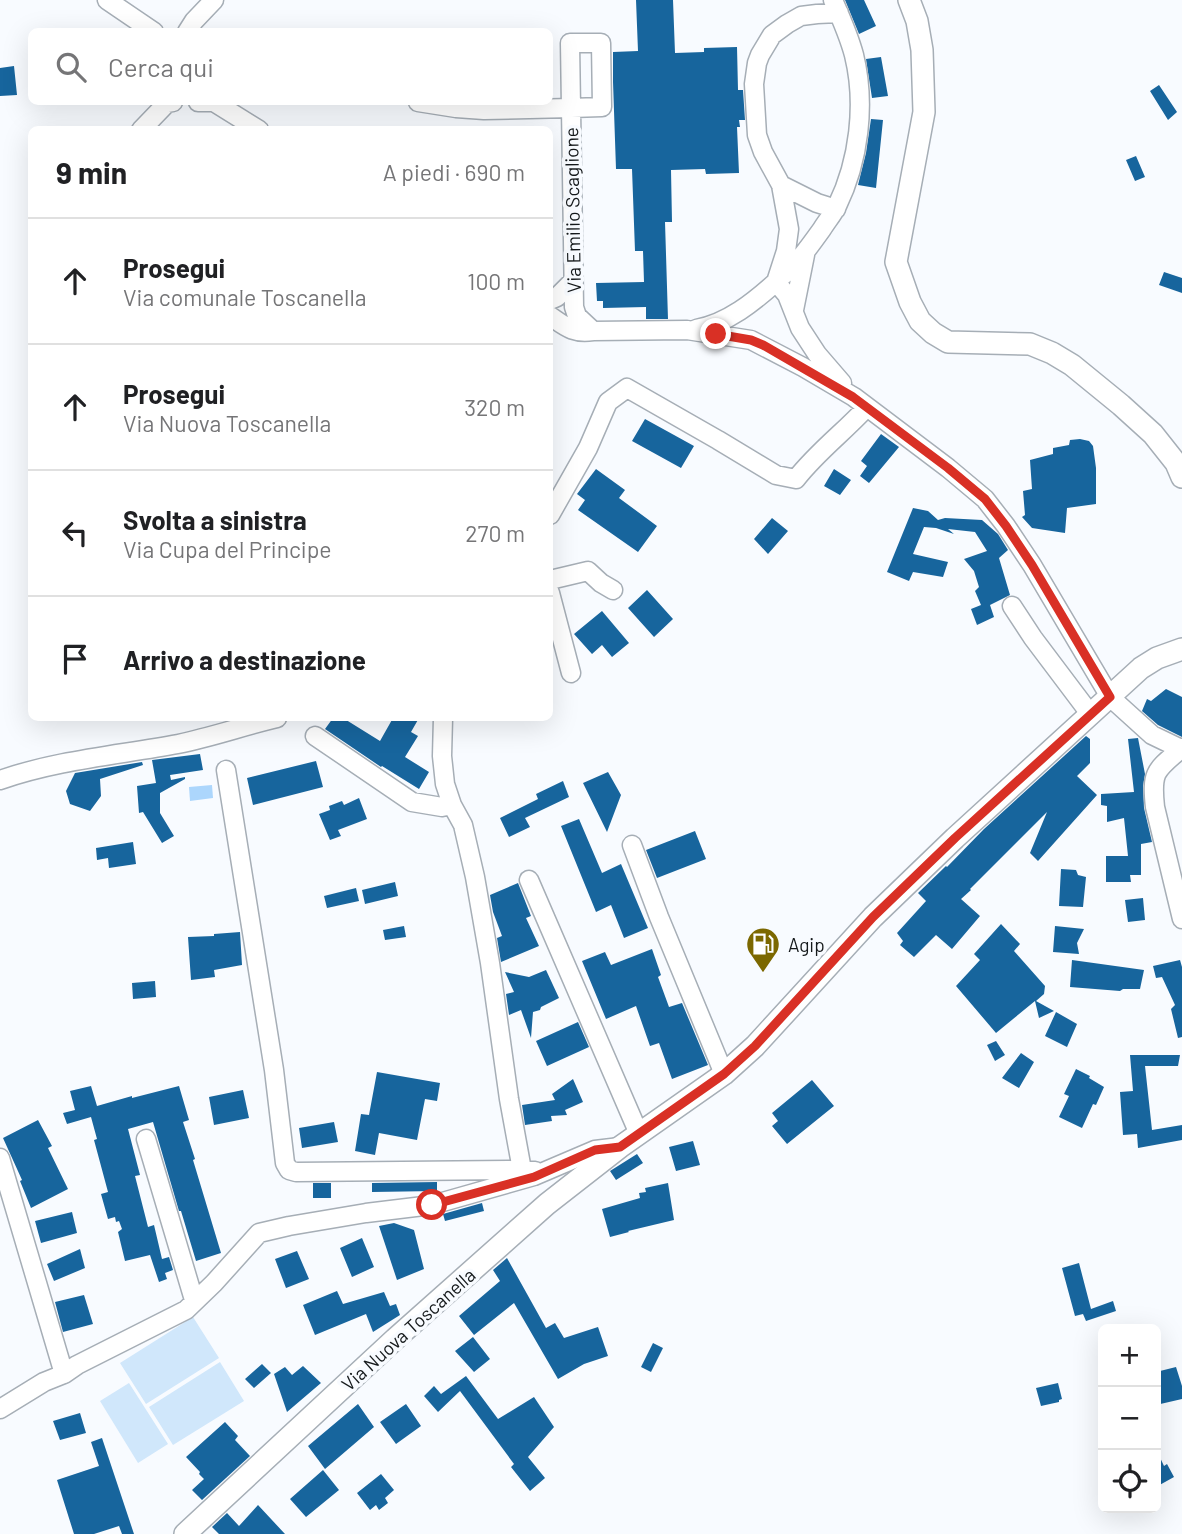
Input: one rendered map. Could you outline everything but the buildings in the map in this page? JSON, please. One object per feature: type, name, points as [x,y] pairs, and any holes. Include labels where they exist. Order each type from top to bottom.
[{"type":"main road","points":[[909,0],[917,22],[922,50],[925,112],[896,262],[920,320],[933,333],[948,342],[1030,344],[1052,353],[1072,365],[1153,434],[1182,477]]},
{"type":"main road","name":"Via Nuova Toscanella","points":[[185,1534],[395,1339],[547,1204],[620,1147],[724,1074],[755,1046],[882,908],[955,838],[1142,668],[1157,658],[1182,649]]},
{"type":"street","points":[[107,0],[148,28]]},
{"type":"street","points":[[190,28],[214,0]]},
{"type":"street","points":[[553,318],[573,331],[583,333],[703,328],[761,297],[796,265],[836,209],[854,155],[860,115],[858,82],[854,56],[836,7],[801,16],[772,35],[760,55],[754,84],[757,135],[781,185],[789,229],[786,251],[776,282]]},
{"type":"street","points":[[129,15],[137,28]]},
{"type":"street","points":[[145,126],[166,105]]},
{"type":"street","points":[[220,105],[253,126]]},
{"type":"street","name":"Via Emilio Scaglione","points":[[437,105],[484,110],[571,108],[574,307],[577,316],[593,331]]},
{"type":"street","points":[[781,185],[836,209]]},
{"type":"street","points":[[794,310],[806,251]]},
{"type":"street","points":[[553,299],[573,281]]},
{"type":"street","points":[[776,282],[787,295],[800,328],[817,354],[860,402]]},
{"type":"street","points":[[742,309],[740,326],[751,340],[803,367],[860,402],[985,499],[1032,565],[1110,697],[1152,735],[1181,749],[1161,765],[1154,779],[1153,789],[1182,919]]},
{"type":"street","points":[[687,330],[751,340]]},
{"type":"street","points":[[803,367],[811,363],[817,354]]},
{"type":"street","points":[[553,510],[589,448],[608,402],[627,388],[776,475],[796,479],[811,461],[848,427],[860,402]]},
{"type":"street","points":[[553,579],[589,571],[613,590]]},
{"type":"street","points":[[553,604],[571,673]]},
{"type":"street","points":[[1012,606],[1091,715]]},
{"type":"street","points":[[0,780],[37,768],[219,735],[263,721]]},
{"type":"street","points":[[443,721],[445,784],[463,825],[475,877],[522,1170]]},
{"type":"street","points":[[1152,735],[1161,765]]},
{"type":"street","points":[[315,736],[412,802],[442,807],[452,805]]},
{"type":"street","points":[[226,771],[274,1070],[285,1163],[289,1170],[545,1172]]},
{"type":"street","points":[[632,845],[724,1074]]},
{"type":"street","points":[[529,880],[639,1134]]},
{"type":"street","points":[[146,1139],[194,1300]]},
{"type":"street","points":[[0,1409],[44,1382],[186,1310],[259,1233],[366,1213],[432,1205],[534,1177],[595,1150],[620,1147]]},
{"type":"street","points":[[0,1158],[64,1374]]},
{"type":"shaded area","points":[[193,1317],[219,1358],[146,1404],[120,1363]]},
{"type":"shaded area","points":[[220,1362],[244,1401],[173,1445],[149,1407]]},
{"type":"shaded area","points":[[129,1383],[168,1444],[138,1463],[100,1401]]},
{"type":"water","points":[[212,785],[213,798],[190,801],[189,787]]},
{"type":"place","name":"Agip","points":[[763,974]]},
{"type":"route","points":[[432,1205],[534,1177],[595,1150],[620,1147],[724,1074],[755,1046],[873,917],[955,838],[1110,697],[1032,565],[985,499],[853,397],[763,345],[751,340],[716,334]]}]
